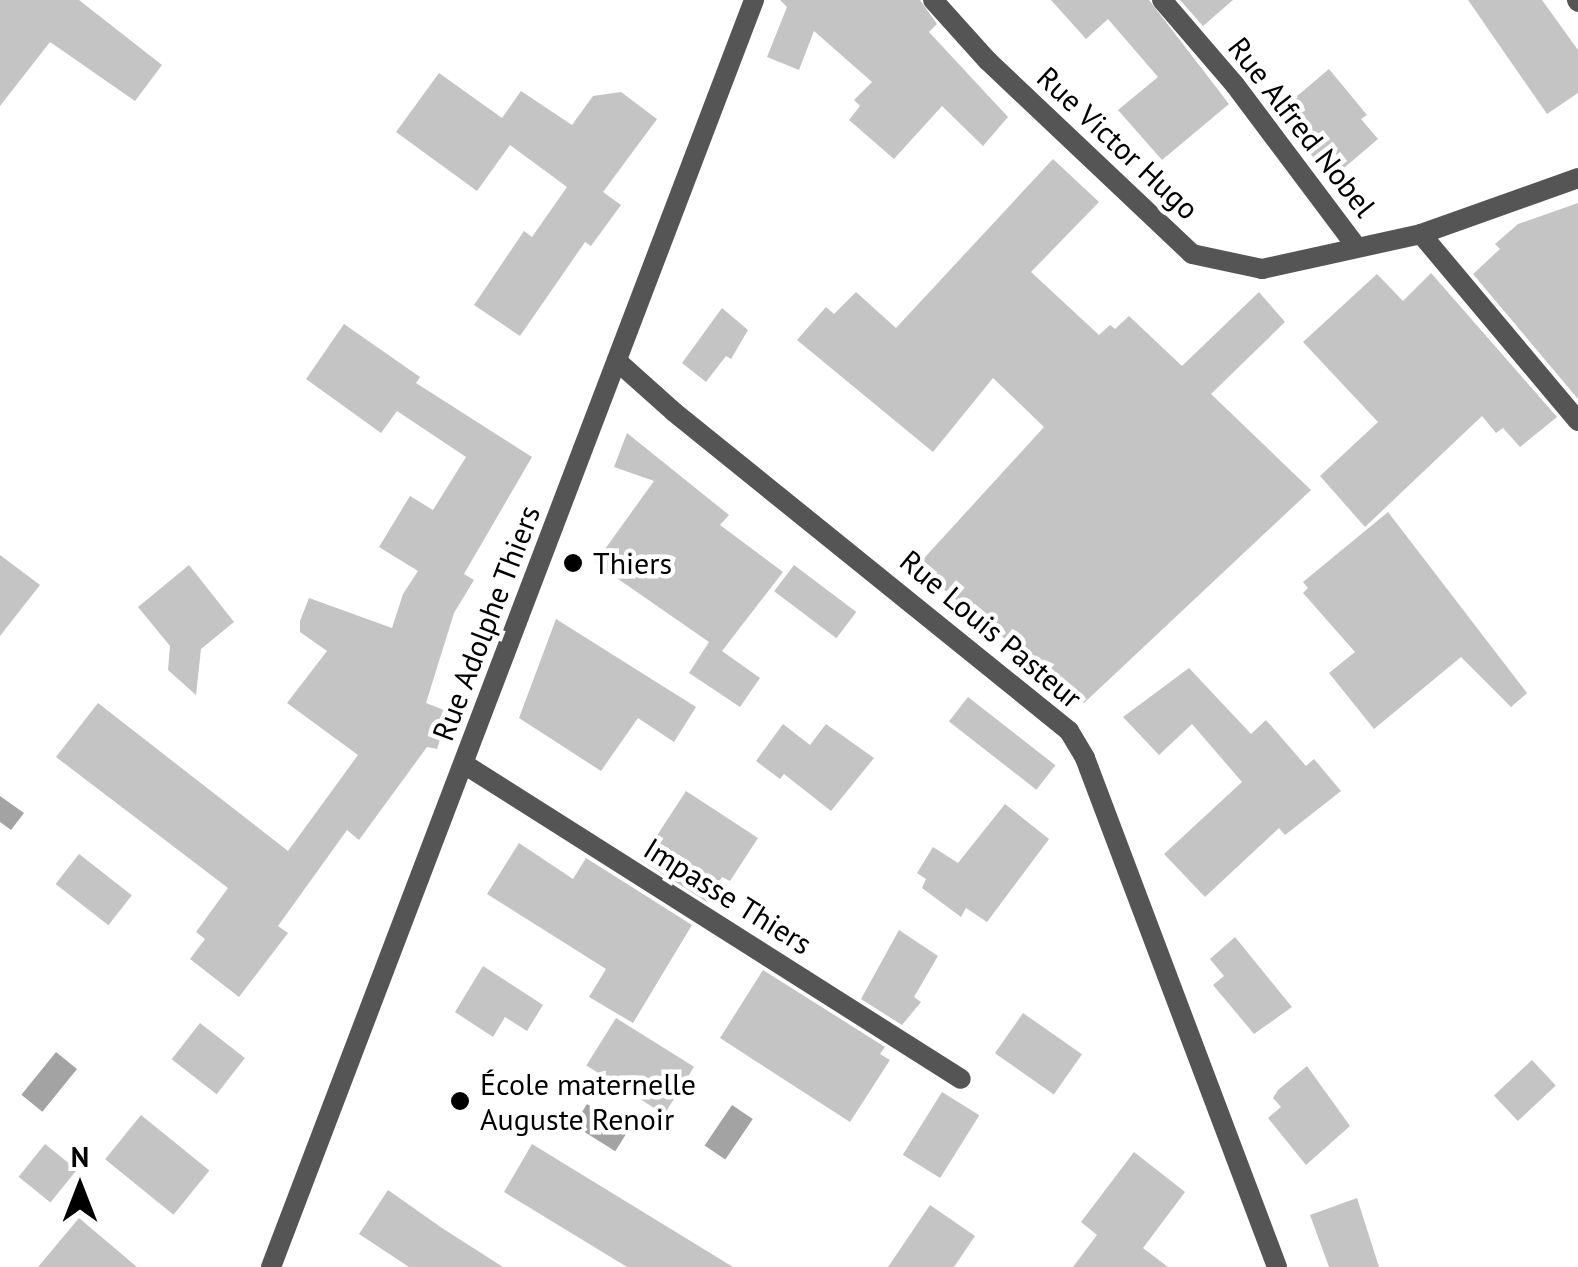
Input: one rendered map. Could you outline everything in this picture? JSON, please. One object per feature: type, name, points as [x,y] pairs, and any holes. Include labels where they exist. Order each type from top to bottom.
[{"type":"street","name":"Rue Adolphe Thiers","points":[[272,1267],[754,0]]},
{"type":"street","name":"Rue Victor Hugo","points":[[933,0],[988,61],[1192,254],[1262,269],[1420,234],[1578,178]]},
{"type":"street","name":"Rue Alfred Nobel","points":[[1162,0],[1235,84],[1356,246]]},
{"type":"street","points":[[1420,234],[1578,421]]},
{"type":"street","name":"Rue Louis Pasteur","points":[[617,360],[674,412],[1068,731],[1085,758],[1277,1267]]},
{"type":"street","name":"Impasse Thiers","points":[[464,764],[961,1079]]},
{"type":"shaded area","points":[[0,796],[24,813],[11,830],[0,822]]},
{"type":"shaded area","points":[[56,1052],[77,1069],[42,1112],[21,1095]]},
{"type":"shaded area","points":[[587,1104],[629,1130],[615,1151],[574,1125]]},
{"type":"shaded area","points":[[732,1105],[753,1119],[725,1160],[705,1146]]},
{"type":"building","points":[[0,0],[79,0],[162,65],[135,101],[50,42],[0,106]]},
{"type":"building","points":[[780,0],[920,0],[937,24],[929,32],[1008,117],[983,146],[942,106],[894,159],[849,120],[860,106],[854,100],[872,82],[814,31],[799,70],[767,57],[787,7]]},
{"type":"building","points":[[1051,0],[1149,0],[1229,104],[1162,160],[1118,110],[1158,77],[1108,19],[1086,39]]},
{"type":"building","points":[[1180,0],[1233,0],[1203,26]]},
{"type":"building","points":[[1468,0],[1542,0],[1578,50],[1578,93],[1547,114]]},
{"type":"building","points":[[1329,69],[1367,115],[1361,119],[1378,139],[1331,179],[1277,113]]},
{"type":"building","points":[[439,73],[502,118],[521,91],[572,125],[593,96],[621,92],[657,119],[603,192],[621,205],[591,246],[585,242],[520,336],[474,305],[524,231],[532,237],[567,187],[510,145],[477,191],[396,132]]},
{"type":"building","points":[[1053,159],[1099,202],[1031,272],[1099,335],[1110,325],[1115,329],[1129,316],[1182,366],[1259,292],[1285,322],[1211,394],[1311,490],[1084,703],[916,567],[1044,427],[993,378],[933,452],[797,340],[826,307],[834,314],[856,292],[896,328]]},
{"type":"building","points":[[1578,203],[1578,399],[1473,274],[1500,249],[1495,244],[1518,224]]},
{"type":"building","points":[[1431,273],[1557,417],[1520,447],[1503,428],[1496,433],[1482,416],[1365,527],[1320,476],[1378,422],[1303,342],[1377,274],[1403,301]]},
{"type":"building","points":[[722,308],[748,330],[731,359],[726,356],[706,382],[682,363]]},
{"type":"building","points":[[344,324],[420,377],[416,383],[532,457],[464,574],[474,580],[454,613],[426,703],[449,712],[437,749],[427,747],[359,840],[347,830],[278,926],[288,933],[239,997],[190,959],[205,939],[196,932],[228,888],[56,757],[98,703],[288,851],[358,755],[287,703],[327,651],[300,632],[300,621],[309,598],[392,628],[403,594],[418,571],[379,547],[410,496],[433,510],[466,457],[397,411],[381,433],[306,379]]},
{"type":"building","points":[[627,433],[729,515],[720,525],[783,572],[722,651],[760,678],[740,707],[689,673],[709,642],[595,563],[654,481],[614,467]]},
{"type":"building","points":[[1388,512],[1527,693],[1511,707],[1461,657],[1374,729],[1329,673],[1355,652],[1303,593],[1308,588],[1303,582]]},
{"type":"building","points":[[0,555],[40,585],[0,636]]},
{"type":"building","points":[[189,565],[234,622],[201,649],[196,695],[168,670],[170,646],[138,607]]},
{"type":"building","points":[[794,565],[856,612],[836,638],[774,591]]},
{"type":"building","points":[[556,619],[696,707],[674,742],[638,718],[601,771],[519,718]]},
{"type":"building","points":[[1189,668],[1251,734],[1266,720],[1306,766],[1314,759],[1341,791],[1285,835],[1279,828],[1205,897],[1164,854],[1242,782],[1192,724],[1159,755],[1123,717]]},
{"type":"building","points":[[968,697],[1055,765],[1036,790],[949,721]]},
{"type":"building","points":[[783,724],[810,745],[826,724],[874,758],[831,811],[784,774],[780,779],[756,761]]},
{"type":"building","points":[[686,791],[758,838],[730,881],[722,877],[707,902],[641,860]]},
{"type":"building","points":[[1005,804],[1049,839],[987,922],[966,908],[961,917],[922,888],[926,879],[917,873],[933,847],[958,863]]},
{"type":"building","points":[[519,843],[573,879],[586,858],[692,925],[633,1023],[589,997],[606,969],[487,894]]},
{"type":"building","points":[[79,854],[132,895],[108,925],[56,884]]},
{"type":"building","points":[[899,930],[938,956],[914,997],[921,1002],[902,1025],[861,999]]},
{"type":"building","points":[[1235,937],[1292,1007],[1254,1034],[1213,985],[1224,976],[1210,959]]},
{"type":"building","points":[[483,966],[543,1005],[527,1031],[505,1017],[493,1037],[455,1012]]},
{"type":"building","points":[[763,970],[885,1047],[880,1054],[890,1060],[850,1122],[720,1038]]},
{"type":"building","points":[[1023,1013],[1082,1054],[1054,1094],[995,1053]]},
{"type":"building","points":[[616,1018],[694,1067],[664,1114],[586,1065]]},
{"type":"building","points":[[200,1023],[245,1058],[217,1094],[172,1059]]},
{"type":"building","points":[[1532,1060],[1556,1086],[1518,1121],[1494,1095]]},
{"type":"building","points":[[1307,1066],[1350,1126],[1306,1165],[1268,1118],[1281,1107],[1273,1098],[1278,1090]]},
{"type":"building","points":[[942,1092],[979,1115],[940,1178],[903,1155]]},
{"type":"building","points":[[141,1115],[209,1170],[174,1215],[105,1159]]},
{"type":"building","points":[[45,1144],[77,1170],[50,1202],[19,1177]]},
{"type":"building","points":[[532,1144],[733,1267],[627,1267],[504,1192]]},
{"type":"building","points":[[1134,1152],[1185,1192],[1143,1248],[1168,1267],[1073,1267],[1097,1235],[1081,1222]]},
{"type":"building","points":[[388,1190],[503,1267],[409,1267],[359,1234]]},
{"type":"building","points":[[1357,1198],[1379,1267],[1329,1267],[1310,1215]]},
{"type":"building","points":[[930,1205],[975,1236],[954,1267],[888,1267]]},
{"type":"building","points":[[79,1218],[137,1267],[38,1267]]},
{"type":"place","name":"Thiers","points":[[573,563]]},
{"type":"place","name":"École maternelle Auguste Renoir","points":[[460,1101]]}]
